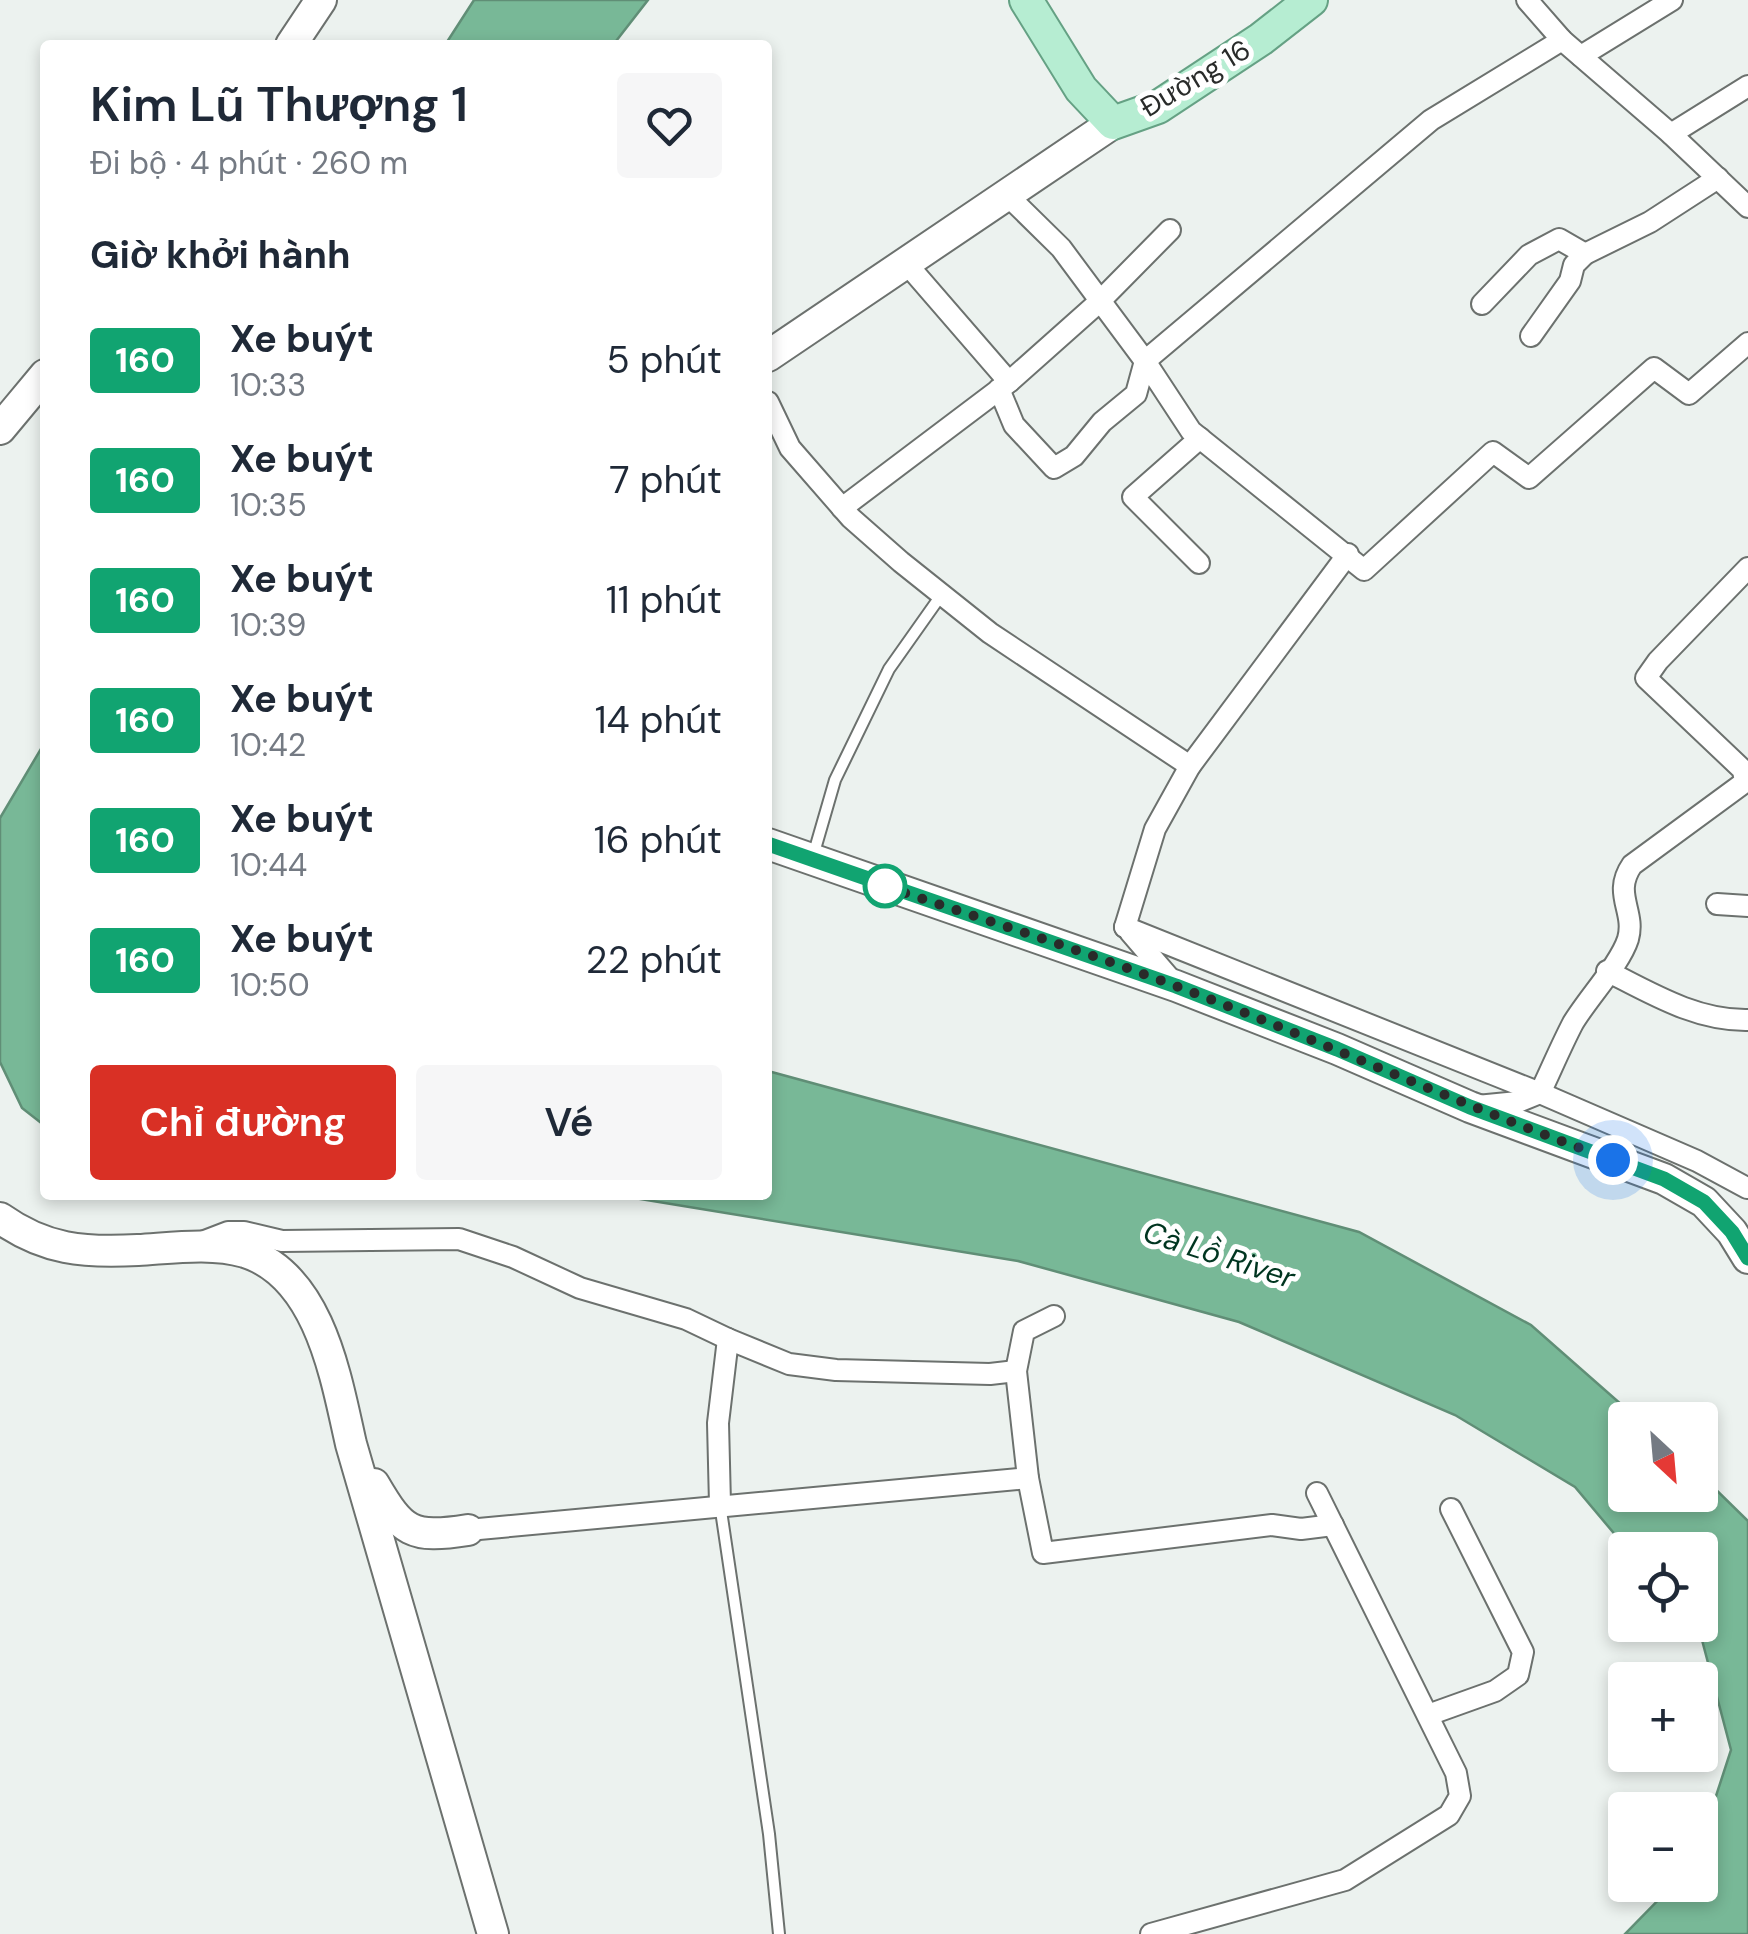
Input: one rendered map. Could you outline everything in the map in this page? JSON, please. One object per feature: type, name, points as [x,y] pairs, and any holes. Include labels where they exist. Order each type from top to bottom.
[{"type":"main road","name":"Đường 16","points":[[1026,0],[1081,89],[1113,123],[1158,108],[1261,39],[1311,0]]},
{"type":"street","points":[[294,40],[321,0]]},
{"type":"street","points":[[1526,0],[1562,40],[1748,207]]},
{"type":"street","points":[[1581,56],[1672,0]]},
{"type":"street","points":[[906,263],[1004,386],[1014,425],[1054,468],[1074,456],[1102,422],[1136,394],[1146,361],[1431,120],[1562,40]]},
{"type":"street","points":[[1671,134],[1748,86]]},
{"type":"street","points":[[772,353],[1113,123]]},
{"type":"street","points":[[1531,336],[1570,281],[1574,266],[1586,254],[1650,222],[1718,178]]},
{"type":"street","points":[[1007,195],[1060,248],[1146,361],[1191,431],[1364,570],[1493,452],[1530,478],[1654,368],[1689,394],[1748,343]]},
{"type":"street","points":[[842,508],[1004,386],[1099,302],[1170,230]]},
{"type":"street","points":[[1482,304],[1543,245],[1558,239],[1586,254]]},
{"type":"street","points":[[0,429],[40,382]]},
{"type":"street","points":[[772,410],[790,448],[842,508],[942,594],[990,633],[1190,766]]},
{"type":"street","points":[[1199,564],[1133,496],[1200,438]]},
{"type":"street","points":[[1125,927],[1155,829],[1190,766],[1348,554]]},
{"type":"street","points":[[1470,1107],[1518,1102],[1540,1093],[1573,1024],[1624,950],[1630,934],[1623,880],[1632,865],[1746,779],[1743,770],[1646,678],[1658,660],[1748,568]]},
{"type":"street","points":[[772,846],[1176,986],[1337,1049],[1470,1107],[1664,1179],[1704,1202],[1732,1232],[1748,1258]]},
{"type":"street","points":[[1717,904],[1748,906]]},
{"type":"street","points":[[1125,927],[1176,986]]},
{"type":"street","points":[[1125,927],[1540,1093],[1698,1160],[1748,1188]]},
{"type":"street","points":[[1607,971],[1676,1006],[1728,1020],[1748,1020]]},
{"type":"street","points":[[0,1218],[24,1234],[60,1248],[114,1251],[188,1247],[244,1252],[267,1263],[292,1283],[314,1318],[339,1389],[351,1444],[493,1934]]},
{"type":"street","points":[[188,1247],[228,1232],[282,1241],[459,1239],[513,1257],[580,1288],[686,1318],[788,1364],[836,1370],[990,1374],[1016,1371]]},
{"type":"street","points":[[1054,1316],[1024,1331],[1016,1371],[1028,1478],[1043,1552],[1272,1525],[1300,1529],[1333,1526]]},
{"type":"street","points":[[720,1504],[718,1423],[728,1339]]},
{"type":"street","points":[[351,1444],[401,1525],[440,1534],[720,1504],[1028,1478]]},
{"type":"street","points":[[1162,1932],[1345,1880],[1449,1815],[1460,1796],[1456,1773],[1317,1493]]},
{"type":"street","points":[[1428,1715],[1495,1691],[1518,1675],[1523,1652],[1451,1509]]},
{"type":"lane","points":[[812,861],[835,780],[873,701],[889,669],[942,594]]},
{"type":"lane","points":[[720,1504],[769,1834],[779,1934]]},
{"type":"water","points":[[474,0],[648,0],[617,40],[448,40]]},
{"type":"water","points":[[40,750],[40,1122],[22,1108],[0,1062],[0,818]]},
{"type":"water","name":"Cà Lồ River","points":[[772,1072],[1359,1232],[1531,1325],[1619,1402],[1608,1402],[1608,1512],[1718,1512],[1718,1492],[1748,1521],[1748,1934],[1625,1934],[1656,1902],[1718,1902],[1717,1792],[1731,1750],[1718,1701],[1718,1662],[1708,1662],[1703,1642],[1718,1642],[1718,1532],[1613,1532],[1575,1487],[1455,1415],[1239,1322],[1018,1261],[646,1200],[772,1200]]},
{"type":"bus line","name":"160","points":[[772,846],[1176,986],[1337,1049],[1470,1107],[1664,1179],[1704,1202],[1732,1232],[1748,1258]]},
{"type":"route","points":[[885,886],[878,884],[1176,986],[1337,1049],[1470,1107],[1613,1160]]}]
